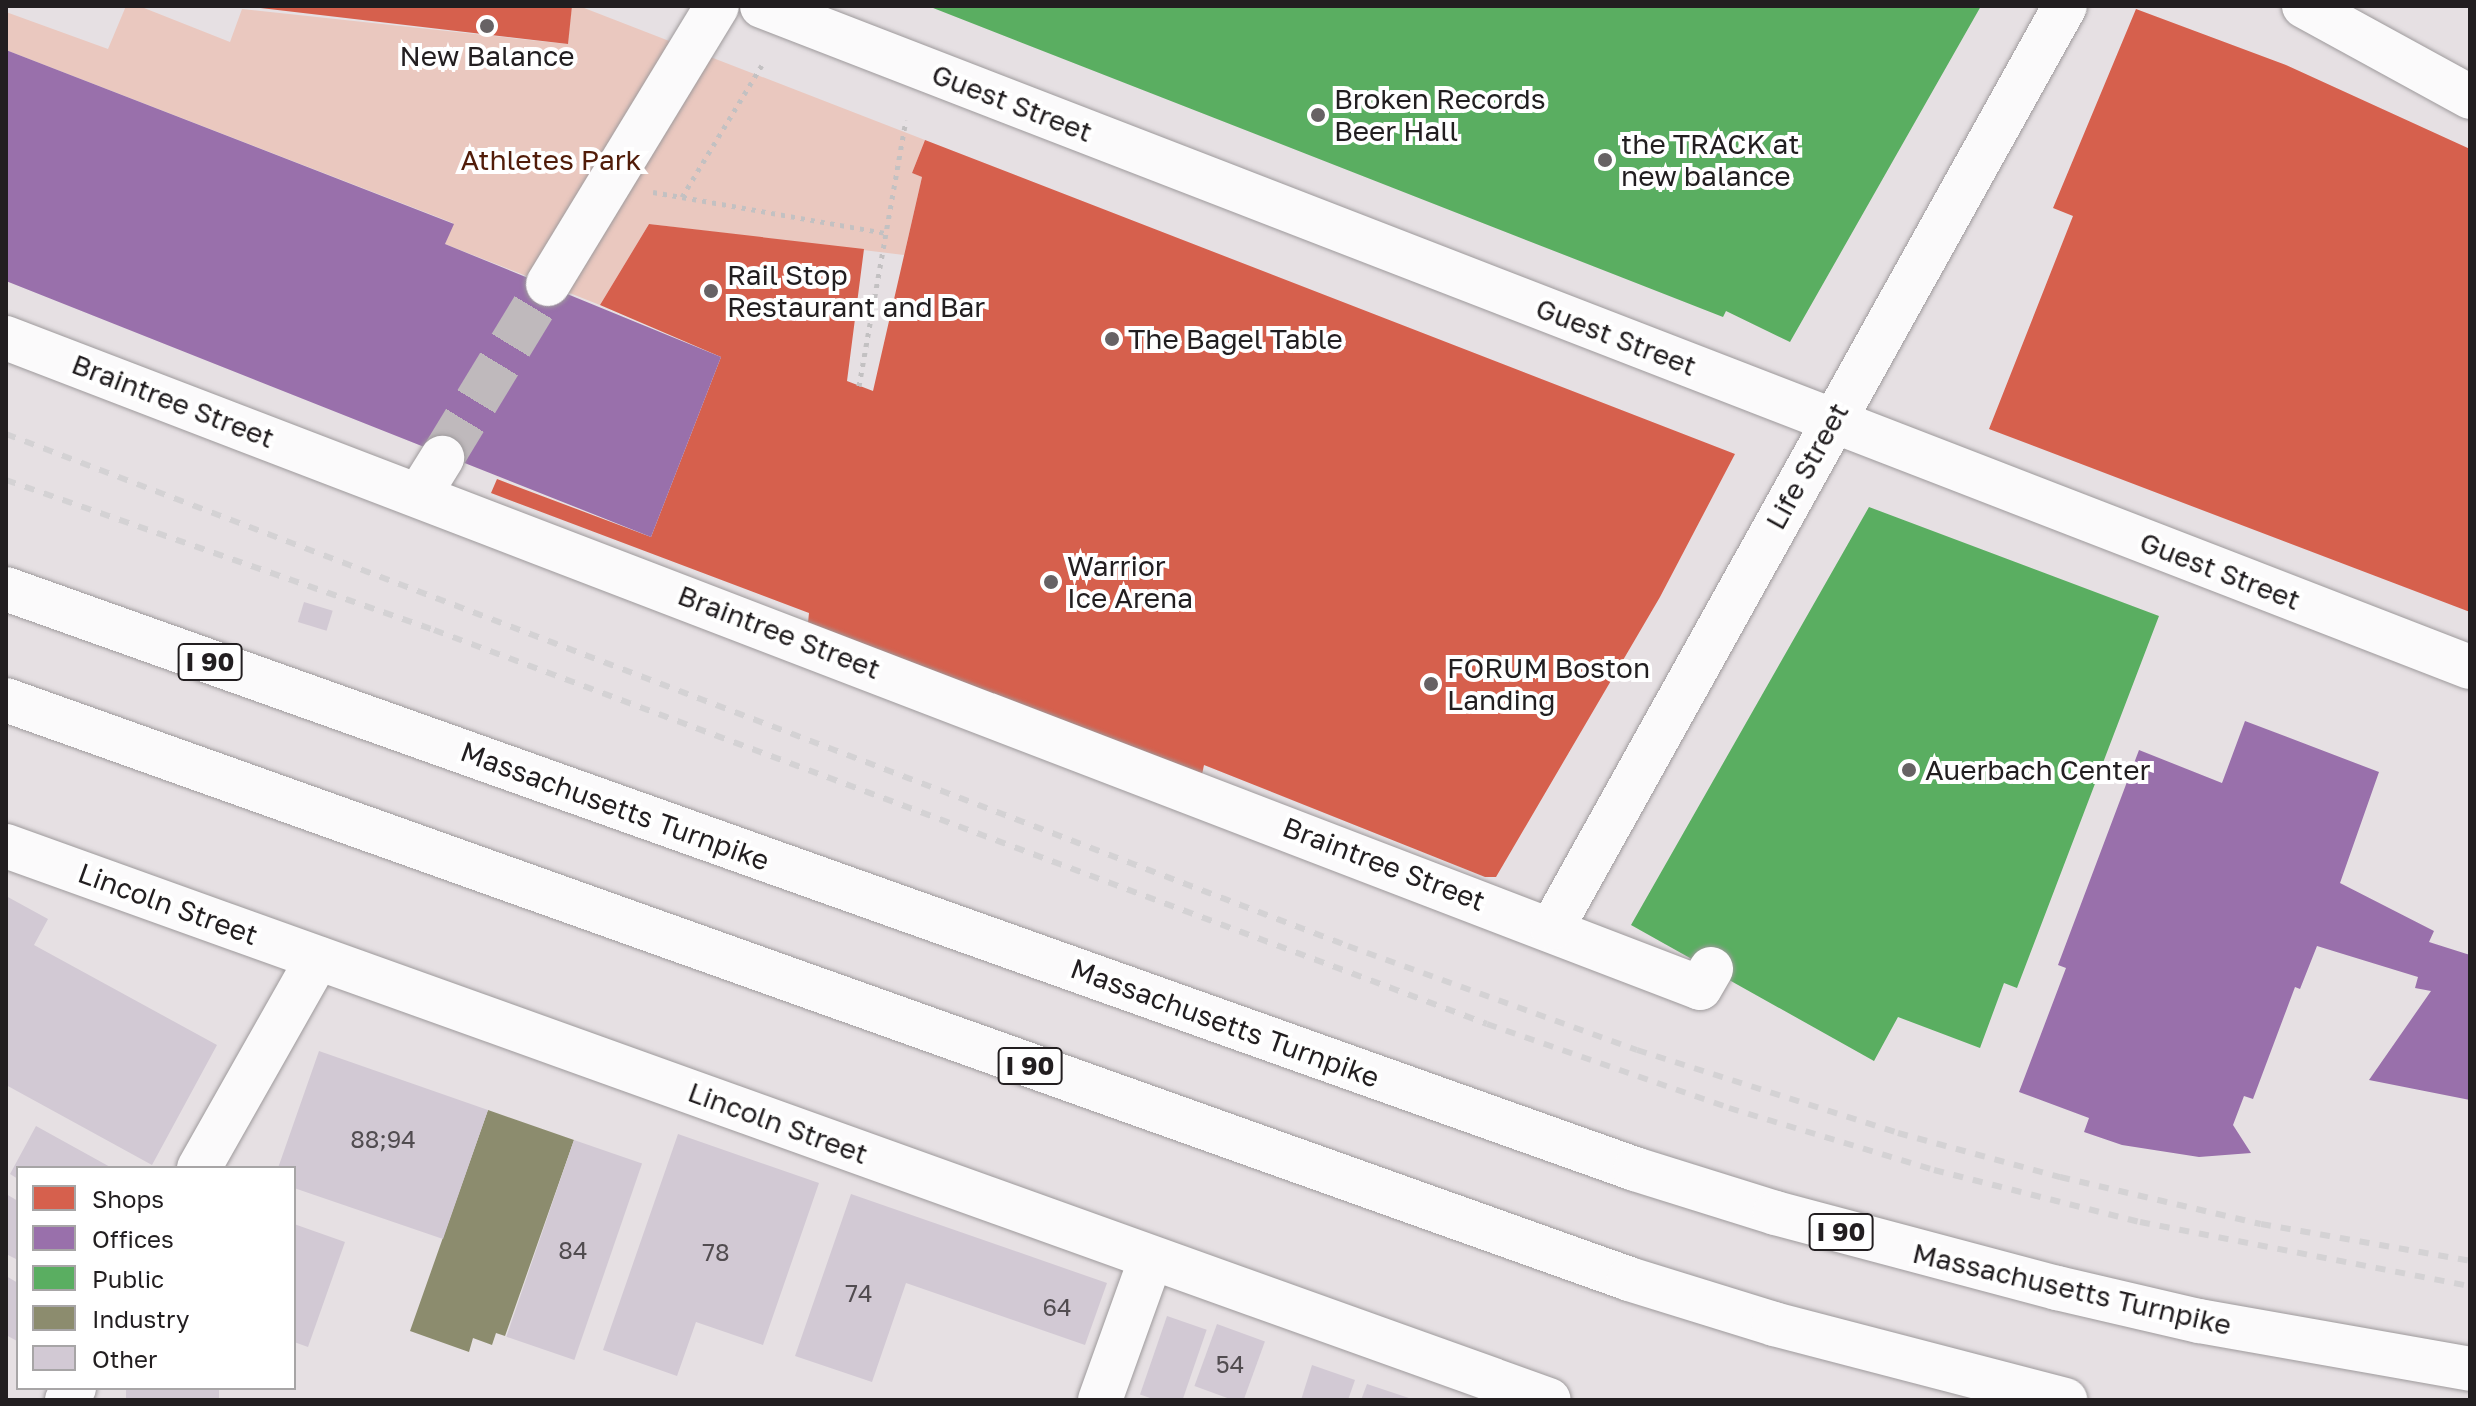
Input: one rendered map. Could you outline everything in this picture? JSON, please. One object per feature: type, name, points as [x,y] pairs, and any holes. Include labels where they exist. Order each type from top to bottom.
[{"type":"main road","points":[[548,284],[717,6]]},
{"type":"main road","name":"Guest Street","points":[[762,6],[2470,667]]},
{"type":"main road","name":"Life Street","points":[[1552,928],[2065,6]]},
{"type":"main road","points":[[2304,6],[2470,97]]},
{"type":"main road","name":"Braintree Street","points":[[6,338],[1552,928],[1700,988],[1711,969]]},
{"type":"main road","points":[[419,495],[442,458]]},
{"type":"main road","name":"Massachusetts Turnpike","points":[[6,589],[1635,1169],[1775,1213],[2057,1288],[2256,1332],[2470,1369]]},
{"type":"main road","name":"I 90","points":[[6,700],[1629,1279],[1788,1328],[2065,1400]]},
{"type":"main road","name":"Lincoln Street","points":[[6,846],[1549,1400]]},
{"type":"main road","points":[[200,1166],[318,958]]},
{"type":"main road","points":[[1100,1400],[1151,1258]]},
{"type":"path","points":[[682,197],[762,65]]},
{"type":"path","points":[[859,386],[906,120]]},
{"type":"path","points":[[609,184],[886,233]]},
{"type":"green space","name":"Athletes Park","points":[[126,6],[139,6],[230,42],[242,9],[567,44],[572,6],[579,6],[925,140],[912,173],[922,177],[904,255],[649,224],[600,305],[445,244],[453,223],[6,50],[6,12],[108,49]]},
{"type":"building: Shops","name":"New Balance","points":[[243,6],[572,6],[568,44]]},
{"type":"building: Shops","points":[[2136,9],[2286,65],[2470,149],[2470,612],[1989,429],[2073,216],[2053,208]]},
{"type":"building: Shops","points":[[925,140],[1735,454],[1660,597],[1496,877],[1485,877],[1204,765],[1200,784],[807,632],[809,613],[491,493],[497,479],[651,537],[721,357],[600,305],[649,224],[864,249],[847,381],[873,391],[922,177],[912,173]]},
{"type":"building: Offices","points":[[6,50],[454,224],[445,244],[721,357],[651,537],[6,281]]},
{"type":"building: Offices","points":[[2245,721],[2379,772],[2340,883],[2434,931],[2429,942],[2470,955],[2470,1100],[2369,1080],[2431,991],[2415,988],[2418,977],[2317,946],[2300,989],[2295,987],[2253,1099],[2244,1096],[2233,1125],[2251,1153],[2199,1157],[2122,1145],[2084,1132],[2089,1118],[2019,1092],[2066,968],[2058,965],[2139,750],[2222,783]]},
{"type":"building: Public","name":"the TRACK at new balance","points":[[928,6],[1981,6],[1790,342],[1726,311],[1723,317]]},
{"type":"building: Public","name":"Auerbach Center","points":[[1869,507],[2159,616],[2017,988],[2004,983],[1980,1048],[1898,1017],[1874,1061],[1631,925]]},
{"type":"building: Industry","points":[[488,1110],[574,1140],[505,1336],[496,1333],[492,1345],[473,1338],[469,1352],[410,1331]]},
{"type":"building: Other","points":[[304,602],[333,611],[327,631],[298,622]]},
{"type":"building: Other","points":[[6,896],[48,919],[34,945],[217,1045],[152,1165],[6,1085]]},
{"type":"building: Other","points":[[319,1051],[488,1110],[443,1239],[296,1189],[296,1166],[279,1166]]},
{"type":"building: Other","points":[[36,1126],[108,1166],[16,1166],[16,1178],[10,1174]]},
{"type":"building: Other","points":[[678,1134],[819,1183],[763,1345],[696,1322],[677,1376],[603,1350]]},
{"type":"building: Other","points":[[574,1140],[642,1163],[574,1360],[506,1337]]},
{"type":"building: Other","points":[[6,1194],[16,1200],[16,1259],[6,1254]]},
{"type":"building: Other","points":[[851,1194],[1107,1283],[1085,1345],[906,1283],[872,1382],[795,1356]]},
{"type":"building: Other","points":[[296,1225],[345,1242],[308,1347],[296,1343]]},
{"type":"building: Other","points":[[6,1276],[16,1282],[16,1340],[6,1335]]},
{"type":"building: Other","points":[[1167,1316],[1207,1330],[1182,1400],[1156,1400],[1140,1394]]},
{"type":"building: Other","points":[[1217,1324],[1265,1341],[1244,1400],[1233,1400],[1194,1386]]},
{"type":"building: Other","points":[[1312,1365],[1355,1380],[1348,1400],[1301,1400]]},
{"type":"building: Other","points":[[1367,1384],[1412,1399],[1412,1400],[1361,1400]]},
{"type":"building: Other","points":[[126,1390],[219,1390],[219,1400],[126,1400]]},
{"type":"tunnel","points":[[442,458],[548,284]]},
{"type":"railway","points":[[6,434],[1348,946],[1637,1050],[1898,1133],[2060,1177],[2261,1224],[2470,1261]]},
{"type":"railway","points":[[6,480],[434,630],[1487,1024],[1729,1108],[1934,1170],[2140,1222],[2470,1286]]},
{"type":"place","name":"New Balance","points":[[487,26]]},
{"type":"place","name":"Broken Records Beer Hall","points":[[1318,115]]},
{"type":"place","name":"the TRACK at new balance","points":[[1605,160]]},
{"type":"place","name":"Rail Stop Restaurant and Bar","points":[[711,291]]},
{"type":"place","name":"The Bagel Table","points":[[1112,339]]},
{"type":"place","name":"Warrior Ice Arena","points":[[1051,582]]},
{"type":"place","name":"FORUM Boston Landing","points":[[1431,684]]},
{"type":"place","name":"Auerbach Center","points":[[1909,770]]}]
